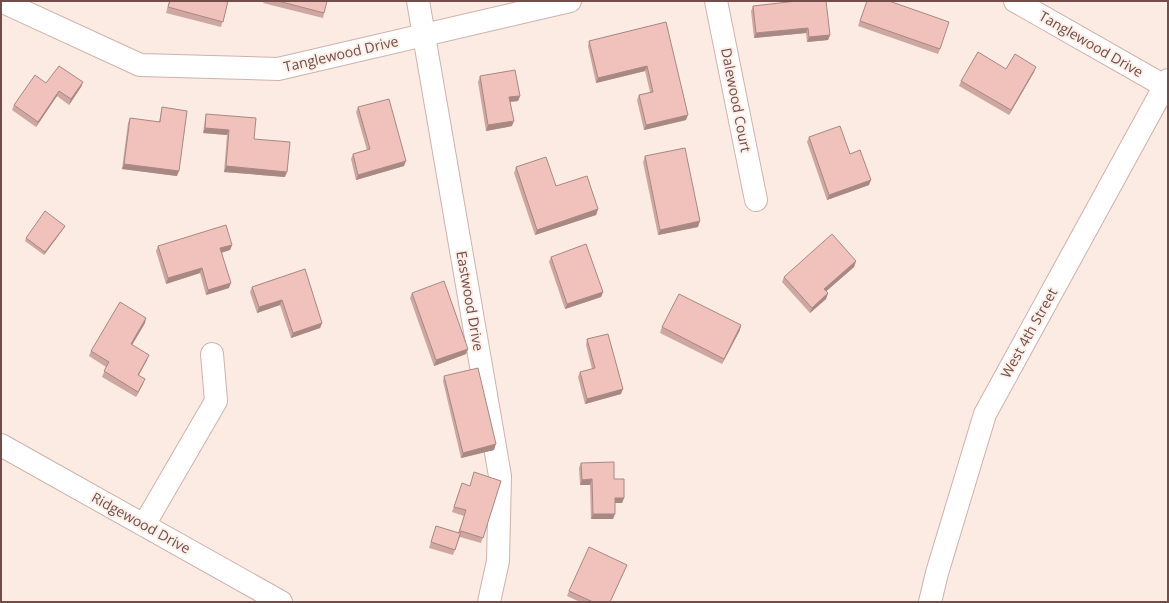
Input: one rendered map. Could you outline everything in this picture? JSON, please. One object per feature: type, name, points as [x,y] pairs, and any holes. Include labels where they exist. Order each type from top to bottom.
[{"type":"street","name":"Tanglewood Drive","points":[[1,1],[140,65],[278,69],[423,34],[570,1]]},
{"type":"street","name":"Eastwood Drive","points":[[418,1],[500,476],[498,560],[489,602]]},
{"type":"street","name":"Dalewood Court","points":[[716,1],[756,200]]},
{"type":"street","name":"Tanglewood Drive","points":[[1015,1],[1167,85]]},
{"type":"street","name":"West 4th Street","points":[[930,602],[937,573],[985,414],[1167,85]]},
{"type":"street","points":[[144,525],[216,401],[212,354]]},
{"type":"street","name":"Ridgewood Drive","points":[[1,445],[281,602]]},
{"type":"building","points":[[170,1],[228,1],[223,22],[168,7]]},
{"type":"building","points":[[278,1],[327,1],[324,13]]},
{"type":"building","points":[[797,1],[826,1],[830,35],[809,37],[808,28],[756,33],[753,6]]},
{"type":"building","points":[[867,1],[889,1],[949,22],[940,49],[860,21]]},
{"type":"building","points":[[666,22],[688,115],[646,125],[639,95],[653,92],[647,66],[598,78],[589,41]]},
{"type":"building","points":[[978,52],[1006,69],[1015,54],[1036,67],[1011,110],[961,81]]},
{"type":"building","points":[[59,66],[83,82],[71,99],[59,91],[38,122],[14,105],[35,75],[46,83]]},
{"type":"building","points":[[515,70],[520,96],[509,97],[514,121],[488,125],[480,76]]},
{"type":"building","points":[[389,99],[406,161],[358,175],[353,154],[370,149],[358,107]]},
{"type":"building","points":[[162,107],[187,111],[179,171],[124,164],[130,118],[160,122]]},
{"type":"building","points":[[206,114],[256,118],[254,139],[290,142],[287,172],[226,166],[229,130],[205,128]]},
{"type":"building","points":[[840,126],[850,154],[860,150],[871,180],[829,195],[809,137]]},
{"type":"building","points":[[685,148],[700,221],[660,230],[645,156]]},
{"type":"building","points":[[546,157],[556,186],[587,176],[598,209],[537,230],[516,167]]},
{"type":"building","points":[[45,211],[65,226],[45,252],[26,238]]},
{"type":"building","points":[[226,225],[232,245],[220,248],[231,283],[208,290],[202,268],[168,278],[158,246]]},
{"type":"building","points":[[832,234],[856,261],[824,289],[828,293],[812,308],[784,277]]},
{"type":"building","points":[[586,244],[603,292],[567,304],[551,257]]},
{"type":"building","points":[[305,269],[322,323],[293,333],[282,300],[259,307],[252,287]]},
{"type":"building","points":[[444,281],[468,349],[436,360],[412,293]]},
{"type":"building","points":[[679,294],[741,325],[724,359],[662,327]]},
{"type":"building","points":[[120,302],[146,318],[131,344],[149,355],[138,375],[145,379],[138,392],[104,371],[109,362],[91,351]]},
{"type":"building","points":[[608,334],[623,389],[587,399],[580,372],[595,368],[587,339]]},
{"type":"building","points":[[478,368],[496,444],[463,453],[444,376]]},
{"type":"building","points":[[614,462],[614,479],[624,479],[624,498],[615,498],[615,514],[593,514],[592,479],[582,480],[581,463]]},
{"type":"building","points":[[474,472],[501,481],[483,538],[461,531],[455,550],[431,542],[436,526],[459,533],[466,510],[454,507],[462,483],[470,486]]},
{"type":"building","points":[[589,547],[627,565],[610,602],[593,602],[569,591]]}]
